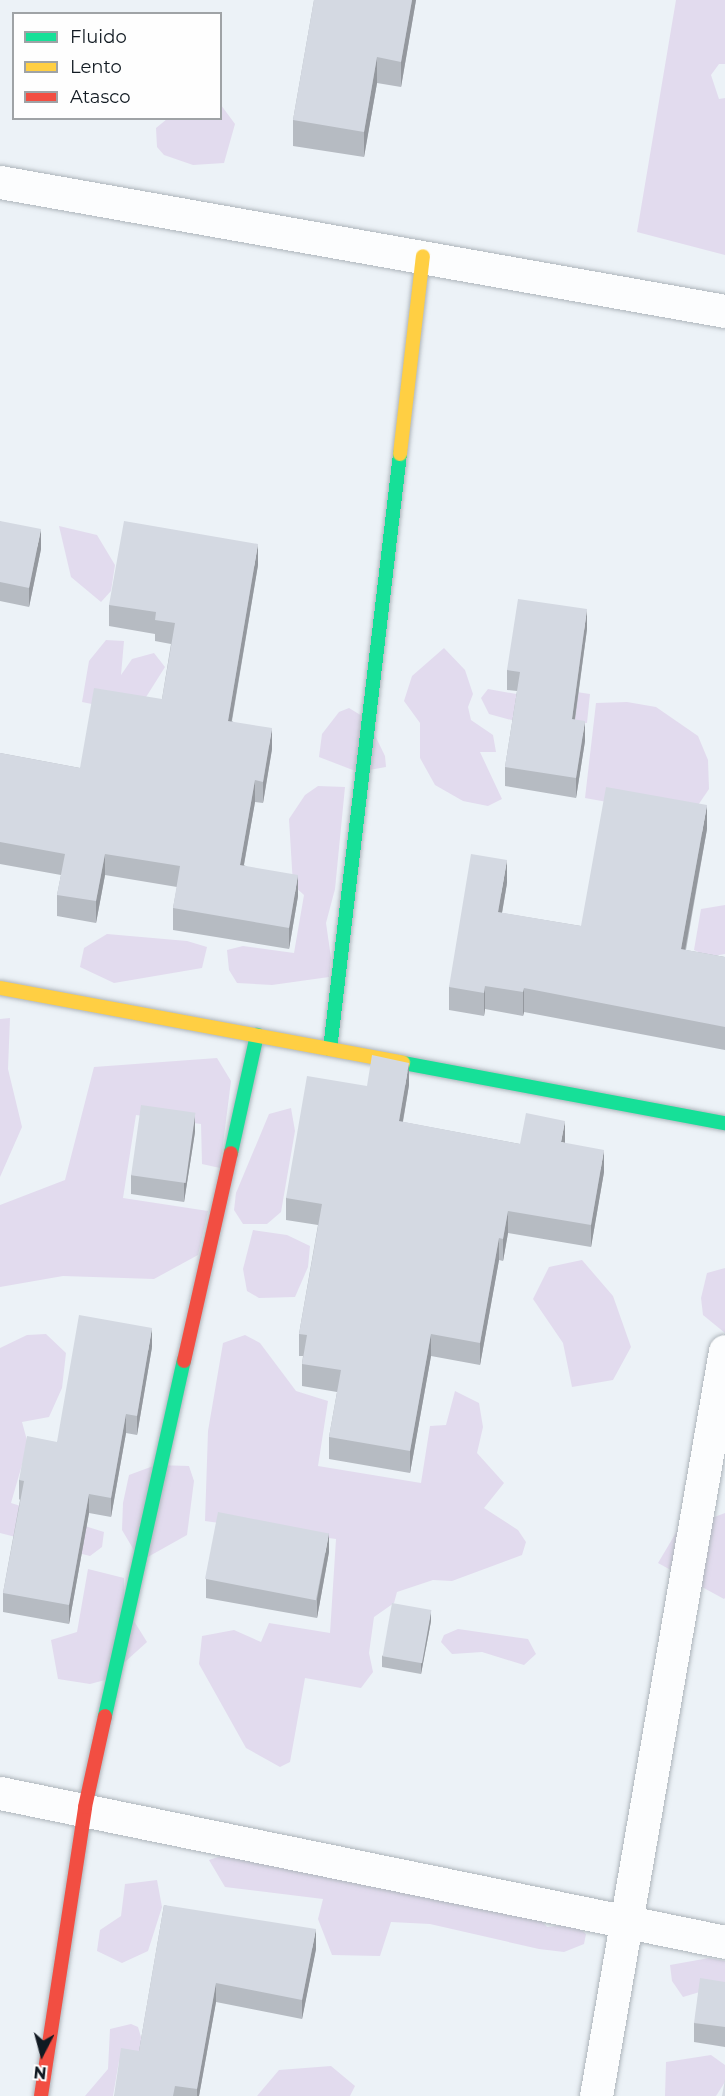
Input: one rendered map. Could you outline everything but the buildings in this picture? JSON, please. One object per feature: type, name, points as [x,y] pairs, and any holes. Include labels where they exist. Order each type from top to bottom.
[{"type":"street","points":[[0,182],[725,311]]},
{"type":"street","points":[[330,1049],[423,256]]},
{"type":"street","points":[[0,988],[725,1123]]},
{"type":"street","points":[[41,2096],[85,1807],[257,1035]]},
{"type":"street","points":[[596,2096],[725,1351]]},
{"type":"street","points":[[0,1793],[85,1807],[628,1919],[725,1942]]},
{"type":"shaded area","points":[[676,0],[725,0],[725,64],[719,64],[711,75],[719,99],[725,98],[725,255],[637,232]]},
{"type":"shaded area","points":[[222,106],[235,124],[224,163],[193,165],[164,155],[157,147],[156,128],[166,120],[222,120]]},
{"type":"shaded area","points":[[59,526],[97,535],[115,565],[111,591],[101,602],[71,577]]},
{"type":"shaded area","points":[[106,640],[124,641],[121,675],[132,659],[154,653],[165,667],[136,713],[82,702],[89,661]]},
{"type":"shaded area","points":[[444,648],[465,670],[473,694],[468,707],[471,720],[493,735],[496,752],[480,752],[502,799],[488,806],[463,801],[435,785],[420,758],[420,723],[404,701],[412,676]]},
{"type":"shaded area","points":[[488,689],[556,701],[563,690],[590,694],[587,723],[530,725],[489,714],[481,698]]},
{"type":"shaded area","points":[[627,702],[656,707],[698,736],[708,760],[709,789],[690,817],[585,798],[596,703]]},
{"type":"shaded area","points":[[349,708],[367,719],[385,756],[386,767],[358,772],[319,757],[322,734],[339,712]]},
{"type":"shaded area","points":[[318,786],[345,787],[335,889],[326,923],[331,958],[329,977],[272,985],[237,983],[229,970],[227,950],[243,946],[294,953],[304,895],[293,885],[289,819],[305,795]]},
{"type":"shaded area","points":[[725,905],[725,954],[708,957],[694,950],[701,909]]},
{"type":"shaded area","points":[[107,934],[187,941],[207,947],[202,968],[114,983],[80,967],[84,948]]},
{"type":"shaded area","points":[[10,1018],[8,1069],[22,1127],[0,1177],[0,1019]]},
{"type":"shaded area","points":[[217,1058],[231,1081],[220,1168],[202,1164],[201,1124],[136,1115],[123,1198],[208,1211],[198,1255],[154,1279],[63,1276],[0,1287],[0,1205],[65,1180],[94,1067]]},
{"type":"shaded area","points":[[291,1108],[295,1131],[281,1212],[267,1224],[243,1224],[234,1210],[236,1193],[269,1114]]},
{"type":"shaded area","points":[[253,1230],[287,1235],[310,1246],[308,1267],[295,1297],[259,1298],[247,1291],[243,1269]]},
{"type":"shaded area","points":[[582,1260],[613,1296],[631,1347],[613,1380],[572,1387],[563,1343],[533,1299],[549,1267]]},
{"type":"shaded area","points":[[725,1268],[725,1333],[703,1315],[701,1298],[707,1273]]},
{"type":"shaded area","points":[[46,1334],[66,1353],[62,1388],[49,1417],[22,1422],[28,1444],[11,1503],[104,1532],[102,1547],[90,1556],[0,1533],[0,1348],[27,1335]]},
{"type":"shaded area","points":[[245,1335],[260,1343],[296,1391],[328,1401],[318,1466],[421,1483],[430,1426],[446,1425],[455,1391],[479,1403],[483,1427],[477,1453],[504,1483],[484,1508],[518,1530],[526,1542],[522,1555],[452,1581],[433,1580],[397,1592],[394,1603],[374,1617],[369,1653],[373,1672],[361,1688],[305,1678],[290,1762],[280,1767],[246,1748],[199,1664],[202,1636],[234,1630],[261,1642],[269,1623],[330,1633],[336,1539],[205,1521],[208,1431],[223,1343]]},
{"type":"shaded area","points":[[156,1465],[189,1466],[194,1481],[187,1535],[146,1558],[135,1552],[122,1530],[123,1503],[129,1475]]},
{"type":"shaded area","points":[[725,1513],[724,1599],[658,1563],[677,1531]]},
{"type":"shaded area","points":[[88,1569],[124,1578],[124,1605],[147,1642],[105,1680],[90,1684],[58,1679],[51,1640],[77,1632]]},
{"type":"shaded area","points":[[458,1629],[528,1639],[536,1654],[524,1665],[482,1652],[452,1654],[441,1642],[444,1635]]},
{"type":"shaded area","points":[[251,1846],[350,1868],[375,1887],[438,1890],[529,1906],[547,1927],[574,1924],[586,1934],[584,1944],[564,1952],[539,1949],[430,1924],[391,1922],[380,1956],[332,1955],[318,1919],[323,1899],[225,1887],[209,1860]]},
{"type":"shaded area","points":[[157,1880],[162,1907],[148,1951],[122,1963],[97,1951],[100,1930],[121,1916],[125,1884]]},
{"type":"shaded area","points":[[709,1958],[725,1961],[725,1995],[703,1991],[683,1997],[672,1981],[670,1965]]},
{"type":"shaded area","points":[[131,2024],[138,2027],[150,2067],[119,2061],[113,2096],[85,2096],[108,2069],[110,2029]]},
{"type":"shaded area","points":[[711,2055],[725,2065],[725,2082],[716,2096],[665,2096],[666,2062]]},
{"type":"shaded area","points":[[331,2066],[355,2086],[350,2096],[257,2096],[279,2070]]},
{"type":"traffic: fast","points":[[330,1049],[400,454]]},
{"type":"traffic: fast","points":[[231,1153],[257,1035]]},
{"type":"traffic: fast","points":[[403,1063],[725,1123]]},
{"type":"traffic: fast","points":[[105,1716],[184,1361]]},
{"type":"traffic: slow","points":[[400,454],[423,256]]},
{"type":"traffic: slow","points":[[0,988],[403,1063]]},
{"type":"traffic: jam","points":[[184,1361],[231,1153]]},
{"type":"traffic: jam","points":[[41,2096],[85,1807],[105,1716]]}]
